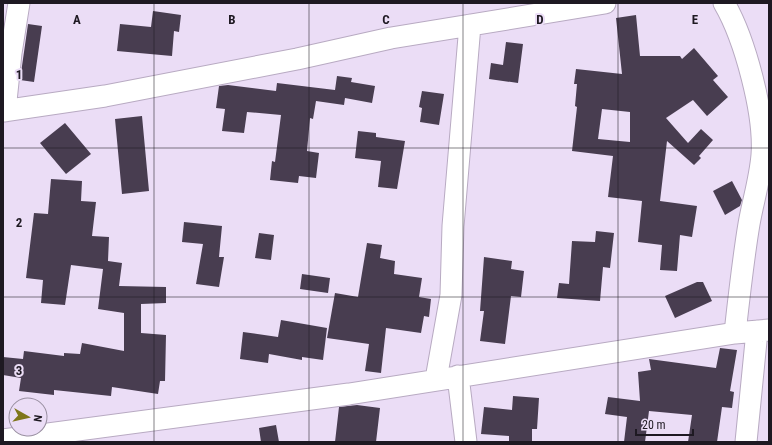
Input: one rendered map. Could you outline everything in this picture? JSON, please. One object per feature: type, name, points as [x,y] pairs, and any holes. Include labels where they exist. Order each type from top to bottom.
[{"type":"street","points":[[19,3],[4,111],[105,96],[297,59],[391,38],[470,25],[496,11],[605,3]]},
{"type":"street","points":[[724,3],[734,20],[749,66],[759,117],[762,154],[759,182],[749,222],[735,333]]},
{"type":"street","points":[[436,379],[451,295],[453,226],[470,25]]},
{"type":"street","points":[[3,440],[56,438],[349,394],[436,379],[599,356],[735,333],[763,330],[746,442]]},
{"type":"street","points":[[458,376],[466,442]]},
{"type":"building","points":[[153,11],[181,15],[179,32],[174,31],[172,56],[117,51],[120,24],[151,27]]},
{"type":"building","points":[[636,15],[640,56],[680,56],[682,59],[694,48],[718,76],[713,80],[728,97],[707,116],[693,100],[666,118],[688,143],[701,129],[713,140],[699,156],[701,158],[694,165],[667,141],[660,201],[697,206],[692,237],[680,235],[677,271],[660,270],[662,245],[638,242],[642,201],[608,197],[613,156],[572,151],[577,107],[575,106],[577,84],[574,84],[576,69],[622,74],[616,18]],"holes":[[[602,109],[630,112],[630,142],[598,139]]]},
{"type":"building","points":[[28,24],[42,26],[34,82],[20,80]]},
{"type":"building","points":[[506,42],[523,44],[518,83],[489,79],[491,63],[503,65]]},
{"type":"building","points":[[337,76],[352,78],[351,82],[375,86],[372,103],[345,98],[344,105],[316,101],[313,119],[310,118],[307,151],[319,153],[316,178],[299,176],[298,183],[270,180],[272,161],[275,162],[281,115],[247,112],[244,133],[222,131],[225,109],[216,108],[219,86],[228,85],[276,91],[277,83],[335,90]]},
{"type":"building","points":[[422,91],[444,94],[439,125],[420,122],[422,108],[419,107]]},
{"type":"building","points":[[142,116],[149,191],[122,194],[115,119]]},
{"type":"building","points":[[65,123],[91,154],[66,174],[40,143]]},
{"type":"building","points":[[358,131],[376,133],[376,137],[405,141],[397,189],[378,187],[381,161],[355,158]]},
{"type":"building","points":[[51,179],[82,181],[81,201],[96,202],[92,236],[109,237],[108,261],[122,263],[119,286],[166,287],[166,303],[141,304],[141,333],[166,335],[165,381],[160,381],[158,394],[112,387],[111,396],[54,390],[54,395],[19,391],[21,378],[3,375],[3,357],[23,359],[24,351],[64,356],[64,353],[80,354],[82,343],[124,351],[124,313],[98,309],[103,269],[71,265],[65,305],[41,303],[43,280],[26,278],[34,213],[48,214]]},
{"type":"building","points":[[732,181],[742,200],[740,206],[725,215],[713,191]]},
{"type":"building","points":[[184,222],[222,226],[219,257],[224,257],[219,287],[196,284],[203,244],[182,242]]},
{"type":"building","points":[[596,231],[614,233],[610,268],[603,267],[600,301],[557,298],[559,283],[569,284],[572,241],[595,242]]},
{"type":"building","points":[[259,233],[274,235],[271,260],[255,258]]},
{"type":"building","points":[[367,243],[382,245],[380,258],[395,261],[394,274],[422,278],[419,297],[431,299],[429,317],[424,316],[421,333],[386,328],[381,373],[365,371],[369,344],[327,338],[335,293],[358,297]]},
{"type":"building","points":[[484,257],[512,261],[511,269],[524,271],[521,297],[511,296],[505,344],[480,341],[484,311],[480,311]]},
{"type":"building","points":[[302,274],[330,278],[328,293],[300,289]]},
{"type":"building","points":[[697,282],[703,282],[712,301],[675,318],[665,296]]},
{"type":"building","points":[[281,320],[327,328],[323,360],[302,357],[302,360],[269,354],[268,363],[240,359],[243,332],[278,337]]},
{"type":"building","points":[[720,348],[737,350],[730,391],[734,392],[732,408],[722,407],[717,442],[688,442],[692,415],[649,411],[645,442],[624,442],[627,417],[605,414],[608,397],[640,401],[638,372],[651,370],[649,359],[716,368]]},
{"type":"building","points":[[513,396],[539,398],[537,429],[532,429],[532,442],[509,442],[509,436],[481,434],[484,407],[512,410]]},
{"type":"building","points":[[357,405],[380,408],[376,442],[335,442],[339,407]]},
{"type":"building","points":[[276,425],[279,442],[261,442],[259,428]]}]
